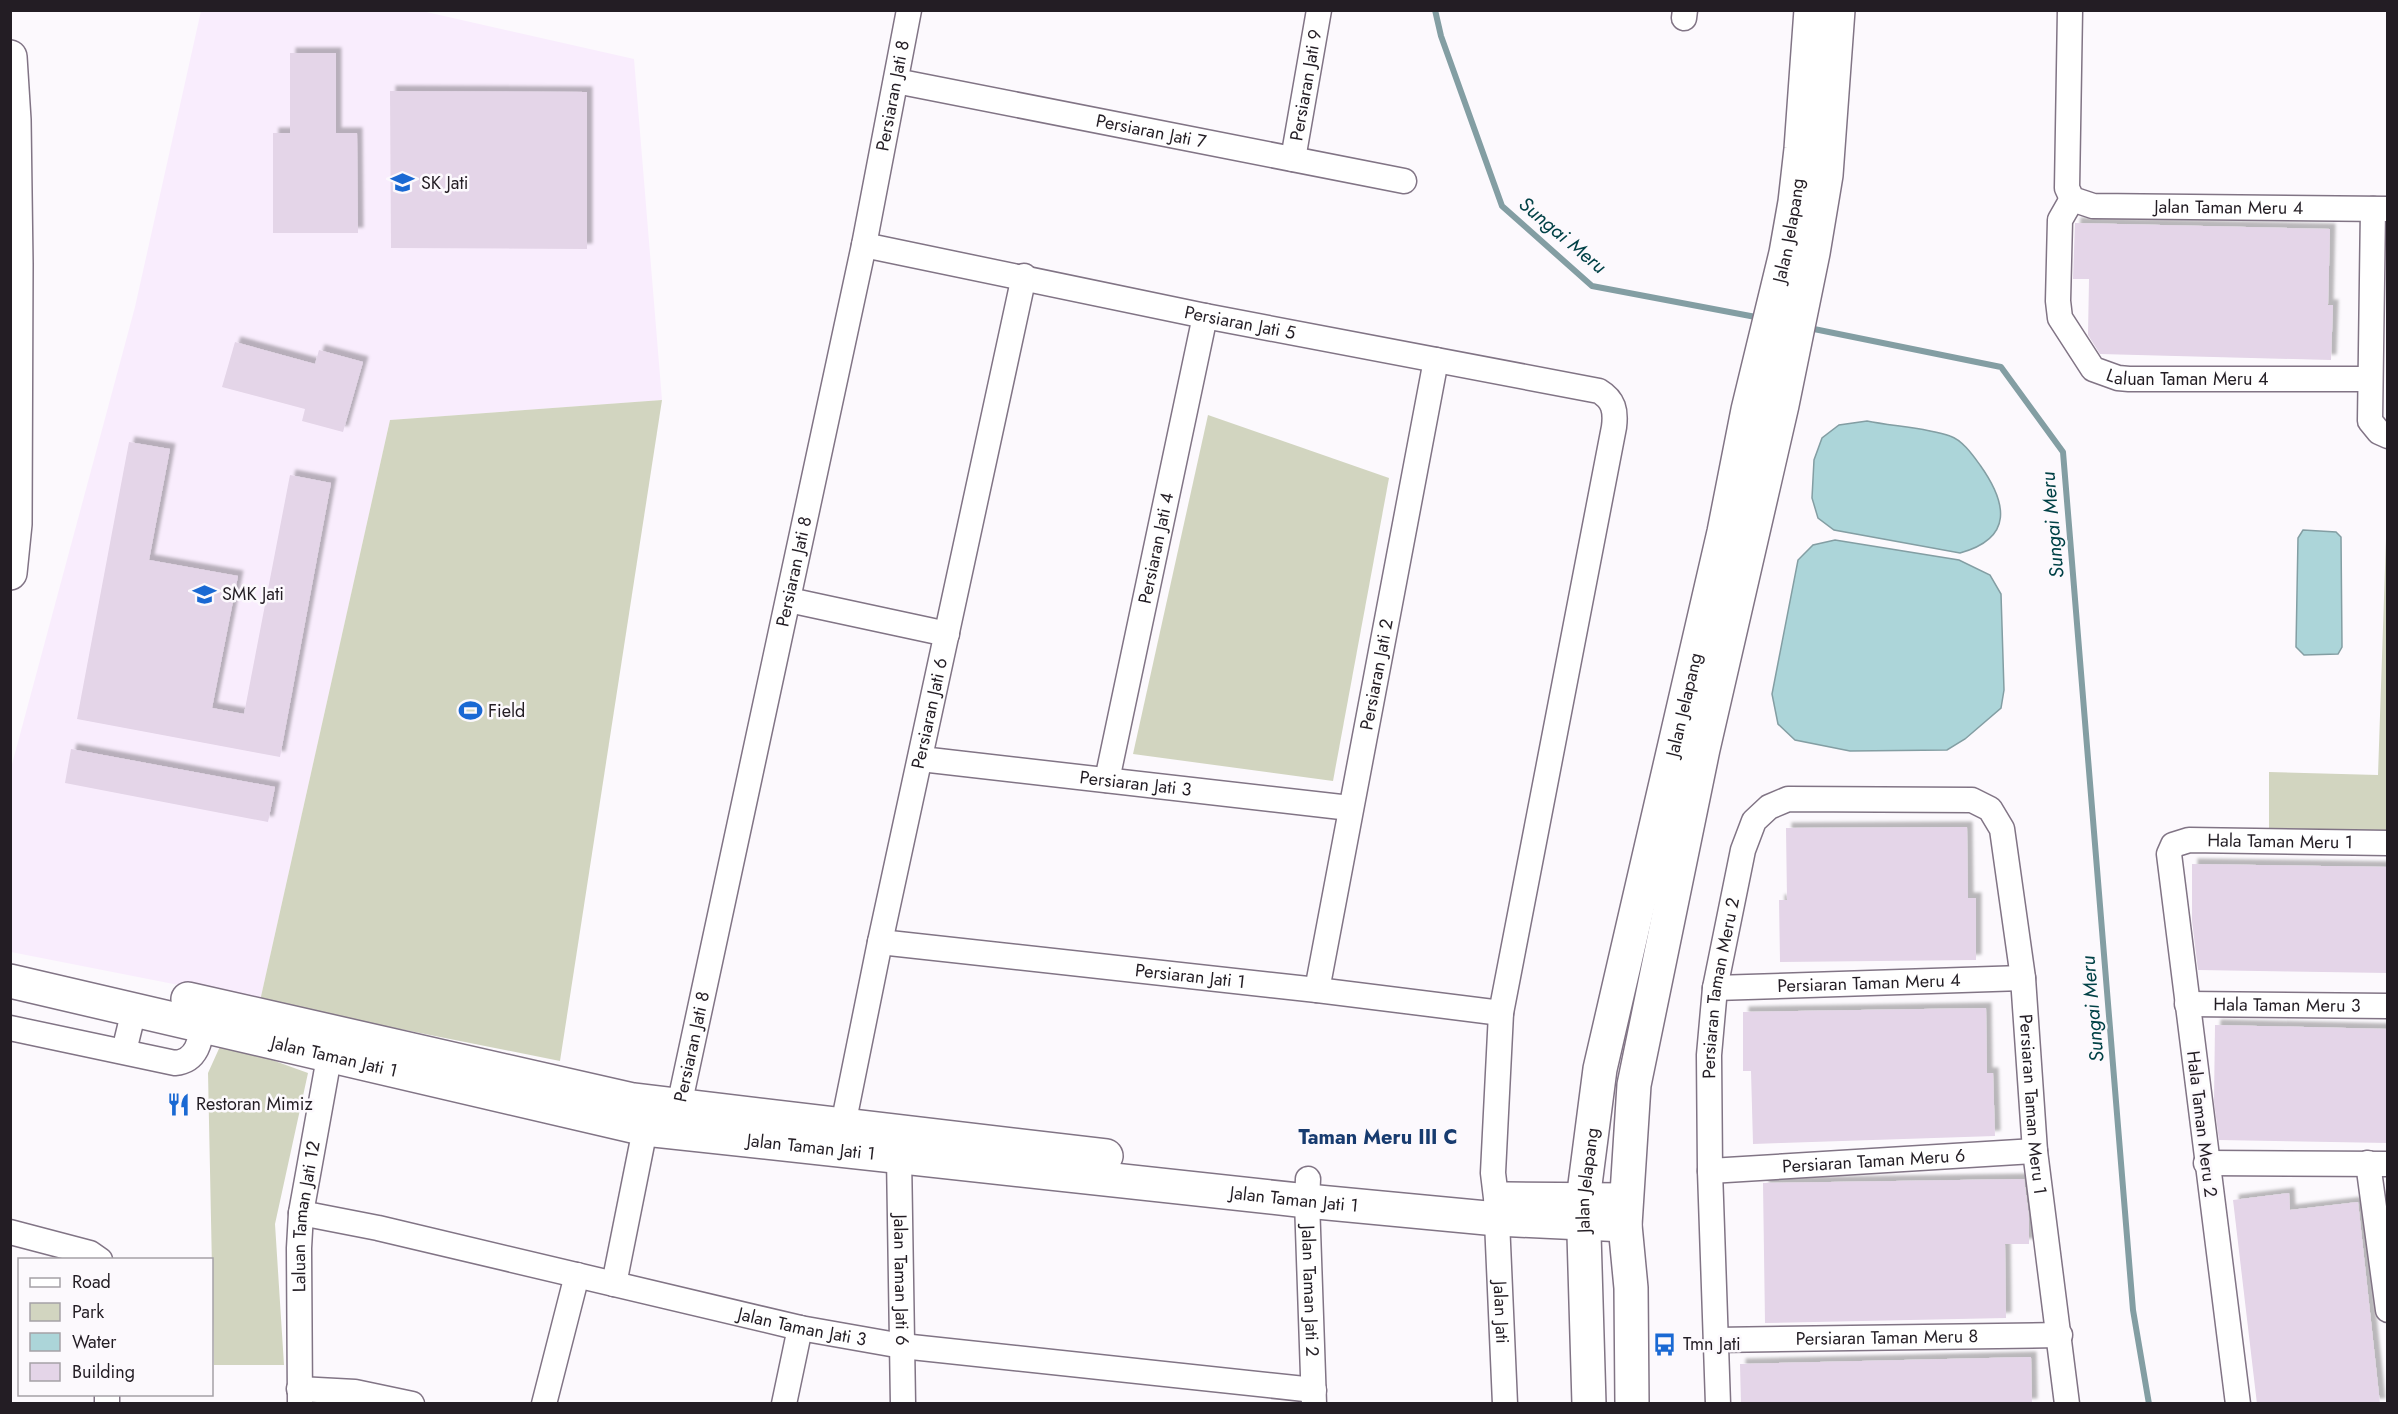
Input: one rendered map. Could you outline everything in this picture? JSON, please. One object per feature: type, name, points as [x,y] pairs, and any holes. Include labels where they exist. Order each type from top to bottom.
[{"type":"street","name":"Persiaran Jati 8","points":[[614,1284],[666,1121],[789,600],[864,245],[909,10]]},
{"type":"street","name":"Persiaran Jati 9","points":[[1293,159],[1319,10]]},
{"type":"street","name":"Jalan Jelapang","points":[[1632,1404],[1631,1288],[1625,1212],[1634,1086],[1703,749],[1782,405],[1799,253],[1795,202],[1811,10]]},
{"type":"street","name":"Jalan Jelapang","points":[[1589,1404],[1584,1212],[1600,1070],[1724,532],[1748,410],[1826,175],[1838,10]]},
{"type":"street","points":[[2070,10],[2067,188],[2073,199]]},
{"type":"street","points":[[10,57],[14,120],[16,264],[13,523],[10,573]]},
{"type":"street","name":"Persiaran Jati 7","points":[[896,81],[1404,181]]},
{"type":"street","name":"Jalan Taman Meru 4","points":[[2073,199],[2093,206],[2380,209]]},
{"type":"street","name":"Laluan Taman Meru 4","points":[[2073,199],[2060,220],[2058,301],[2064,324],[2093,369],[2118,378],[2129,379],[2370,379]]},
{"type":"street","points":[[2380,209],[2370,379],[2370,421],[2383,434]]},
{"type":"street","name":"Persiaran Jati 5","points":[[864,245],[1024,276],[1205,316],[1599,392],[1612,403]]},
{"type":"street","name":"Persiaran Jati 6","points":[[840,1137],[1024,276]]},
{"type":"street","name":"Persiaran Jati 4","points":[[1107,780],[1205,316]]},
{"type":"street","name":"Persiaran Jati 2","points":[[1317,990],[1436,360]]},
{"type":"street","name":"Jalan Jati","points":[[1505,1404],[1497,1209],[1493,1173],[1501,1012],[1614,427],[1616,415],[1612,403]]},
{"type":"street","points":[[789,600],[947,634]]},
{"type":"street","name":"Persiaran Jati 3","points":[[921,759],[1350,808]]},
{"type":"street","name":"Persiaran Taman Meru 2","points":[[1718,1404],[1710,1171],[1709,1055],[1715,988],[1743,850],[1754,820],[1769,807],[1788,799],[1972,800],[1990,809]]},
{"type":"street","name":"Persiaran Taman Meru 1","points":[[1990,809],[2002,829],[2023,978],[2035,1151],[2067,1404]]},
{"type":"street","name":"Hala Taman Meru 1","points":[[2173,845],[2189,840],[2388,843]]},
{"type":"street","name":"Hala Taman Meru 2","points":[[2173,845],[2168,858],[2238,1404]]},
{"type":"street","name":"Persiaran Jati 1","points":[[880,942],[1501,1012]]},
{"type":"street","name":"Jalan Taman Jati 1","points":[[10,958],[204,1014],[666,1121],[840,1137],[1307,1190],[1497,1209],[1625,1212]]},
{"type":"street","name":"Persiaran Taman Meru 4","points":[[1715,988],[2023,978]]},
{"type":"street","name":"Jalan Taman Jati 1","points":[[10,981],[135,1010],[204,1014]]},
{"type":"street","name":"Hala Taman Meru 3","points":[[2187,1004],[2388,1006]]},
{"type":"street","points":[[124,1052],[135,1010]]},
{"type":"street","points":[[10,1028],[175,1063],[190,1059],[196,1052],[204,1014]]},
{"type":"street","name":"Jalan Taman Jati 1","points":[[331,1045],[633,1100],[666,1121]]},
{"type":"street","name":"Laluan Taman Jati 12","points":[[299,1396],[301,1213],[331,1045]]},
{"type":"street","name":"Jalan Taman Jati 1","points":[[840,1137],[899,1156],[1307,1190]]},
{"type":"street","name":"Persiaran Taman Meru 6","points":[[1710,1171],[2035,1151]]},
{"type":"street","name":"Jalan Taman Jati 6","points":[[899,1156],[903,1404]]},
{"type":"street","points":[[2206,1163],[2378,1163],[2388,1310]]},
{"type":"street","name":"Jalan Taman Jati 2","points":[[1307,1190],[1314,1397]]},
{"type":"street","name":"Jalan Taman Jati 3","points":[[301,1213],[378,1228],[800,1328],[902,1346],[1314,1397]]},
{"type":"street","points":[[10,1232],[90,1253],[97,1258]]},
{"type":"street","points":[[544,1404],[577,1275]]},
{"type":"street","points":[[784,1404],[800,1328]]},
{"type":"street","name":"Persiaran Taman Meru 8","points":[[1716,1340],[2060,1335]]},
{"type":"street","points":[[299,1396],[355,1392],[412,1404]]},
{"type":"shaded area","points":[[201,11],[422,11],[634,59],[662,400],[390,420],[260,1001],[11,952],[11,768],[135,307]]},
{"type":"green space","name":"Field","points":[[662,400],[560,1061],[260,1001],[390,420]]},
{"type":"green space","points":[[1208,415],[1389,478],[1333,781],[1133,754]]},
{"type":"green space","points":[[2387,509],[2387,831],[2269,828],[2269,772],[2378,775]]},
{"type":"green space","points":[[222,1042],[308,1073],[275,1224],[284,1365],[214,1365],[208,1073]]},
{"type":"water","points":[[1867,421],[1941,433],[1963,444],[1989,479],[2000,506],[1997,529],[1990,538],[1960,553],[1834,530],[1818,518],[1812,498],[1814,460],[1822,438],[1839,425]]},
{"type":"water","points":[[2303,530],[2336,532],[2341,537],[2342,647],[2338,654],[2304,655],[2296,647],[2298,538]]},
{"type":"water","points":[[1835,540],[1959,560],[1990,575],[2001,594],[2004,690],[2001,708],[1965,739],[1947,750],[1850,751],[1795,740],[1778,724],[1772,694],[1798,560],[1813,545]]},
{"type":"building","points":[[290,53],[336,53],[336,133],[357,133],[358,233],[273,233],[273,133],[290,133]]},
{"type":"building","points":[[390,91],[587,92],[587,249],[391,248]]},
{"type":"building","points":[[2075,223],[2330,229],[2328,305],[2333,305],[2331,360],[2100,354],[2088,335],[2089,279],[2073,279]]},
{"type":"building","points":[[235,342],[315,364],[319,350],[363,362],[343,432],[302,421],[305,409],[222,387]]},
{"type":"building","points":[[129,442],[170,449],[149,560],[238,576],[212,708],[244,714],[290,475],[331,483],[280,757],[77,719]]},
{"type":"building","points":[[71,749],[275,787],[268,822],[65,783]]},
{"type":"building","points":[[1967,827],[1968,898],[1976,898],[1976,960],[1780,962],[1779,900],[1787,900],[1786,828]]},
{"type":"building","points":[[2192,864],[2388,867],[2388,973],[2198,970],[2192,921]]},
{"type":"building","points":[[1986,1008],[1987,1073],[1993,1073],[1995,1136],[1753,1144],[1751,1071],[1743,1071],[1743,1012]]},
{"type":"building","points":[[2215,1025],[2388,1029],[2388,1143],[2219,1140],[2214,1102]]},
{"type":"building","points":[[2024,1179],[2029,1218],[2029,1244],[2005,1244],[2006,1318],[1765,1323],[1763,1183]]},
{"type":"building","points":[[2289,1193],[2290,1210],[2358,1202],[2380,1404],[2257,1404],[2233,1200]]},
{"type":"building","points":[[2031,1357],[2032,1404],[1741,1404],[1740,1364]]},
{"type":"waterway","name":"Sungai Meru","points":[[1435,10],[1441,36],[1502,206],[1592,286],[1761,318]]},
{"type":"waterway","name":"Sungai Meru","points":[[1809,328],[2001,367],[2063,452],[2133,1310],[2149,1404]]},
{"type":"place","name":"SK Jati","points":[[403,183]]},
{"type":"place","name":"SMK Jati","points":[[204,594]]},
{"type":"place","name":"Field","points":[[470,711]]},
{"type":"place","name":"Restoran Mimiz","points":[[178,1104]]},
{"type":"place","name":"Tmn Jati","points":[[1665,1344]]},
{"type":"district","name":"Taman Meru III C","points":[[1378,1137]]}]
